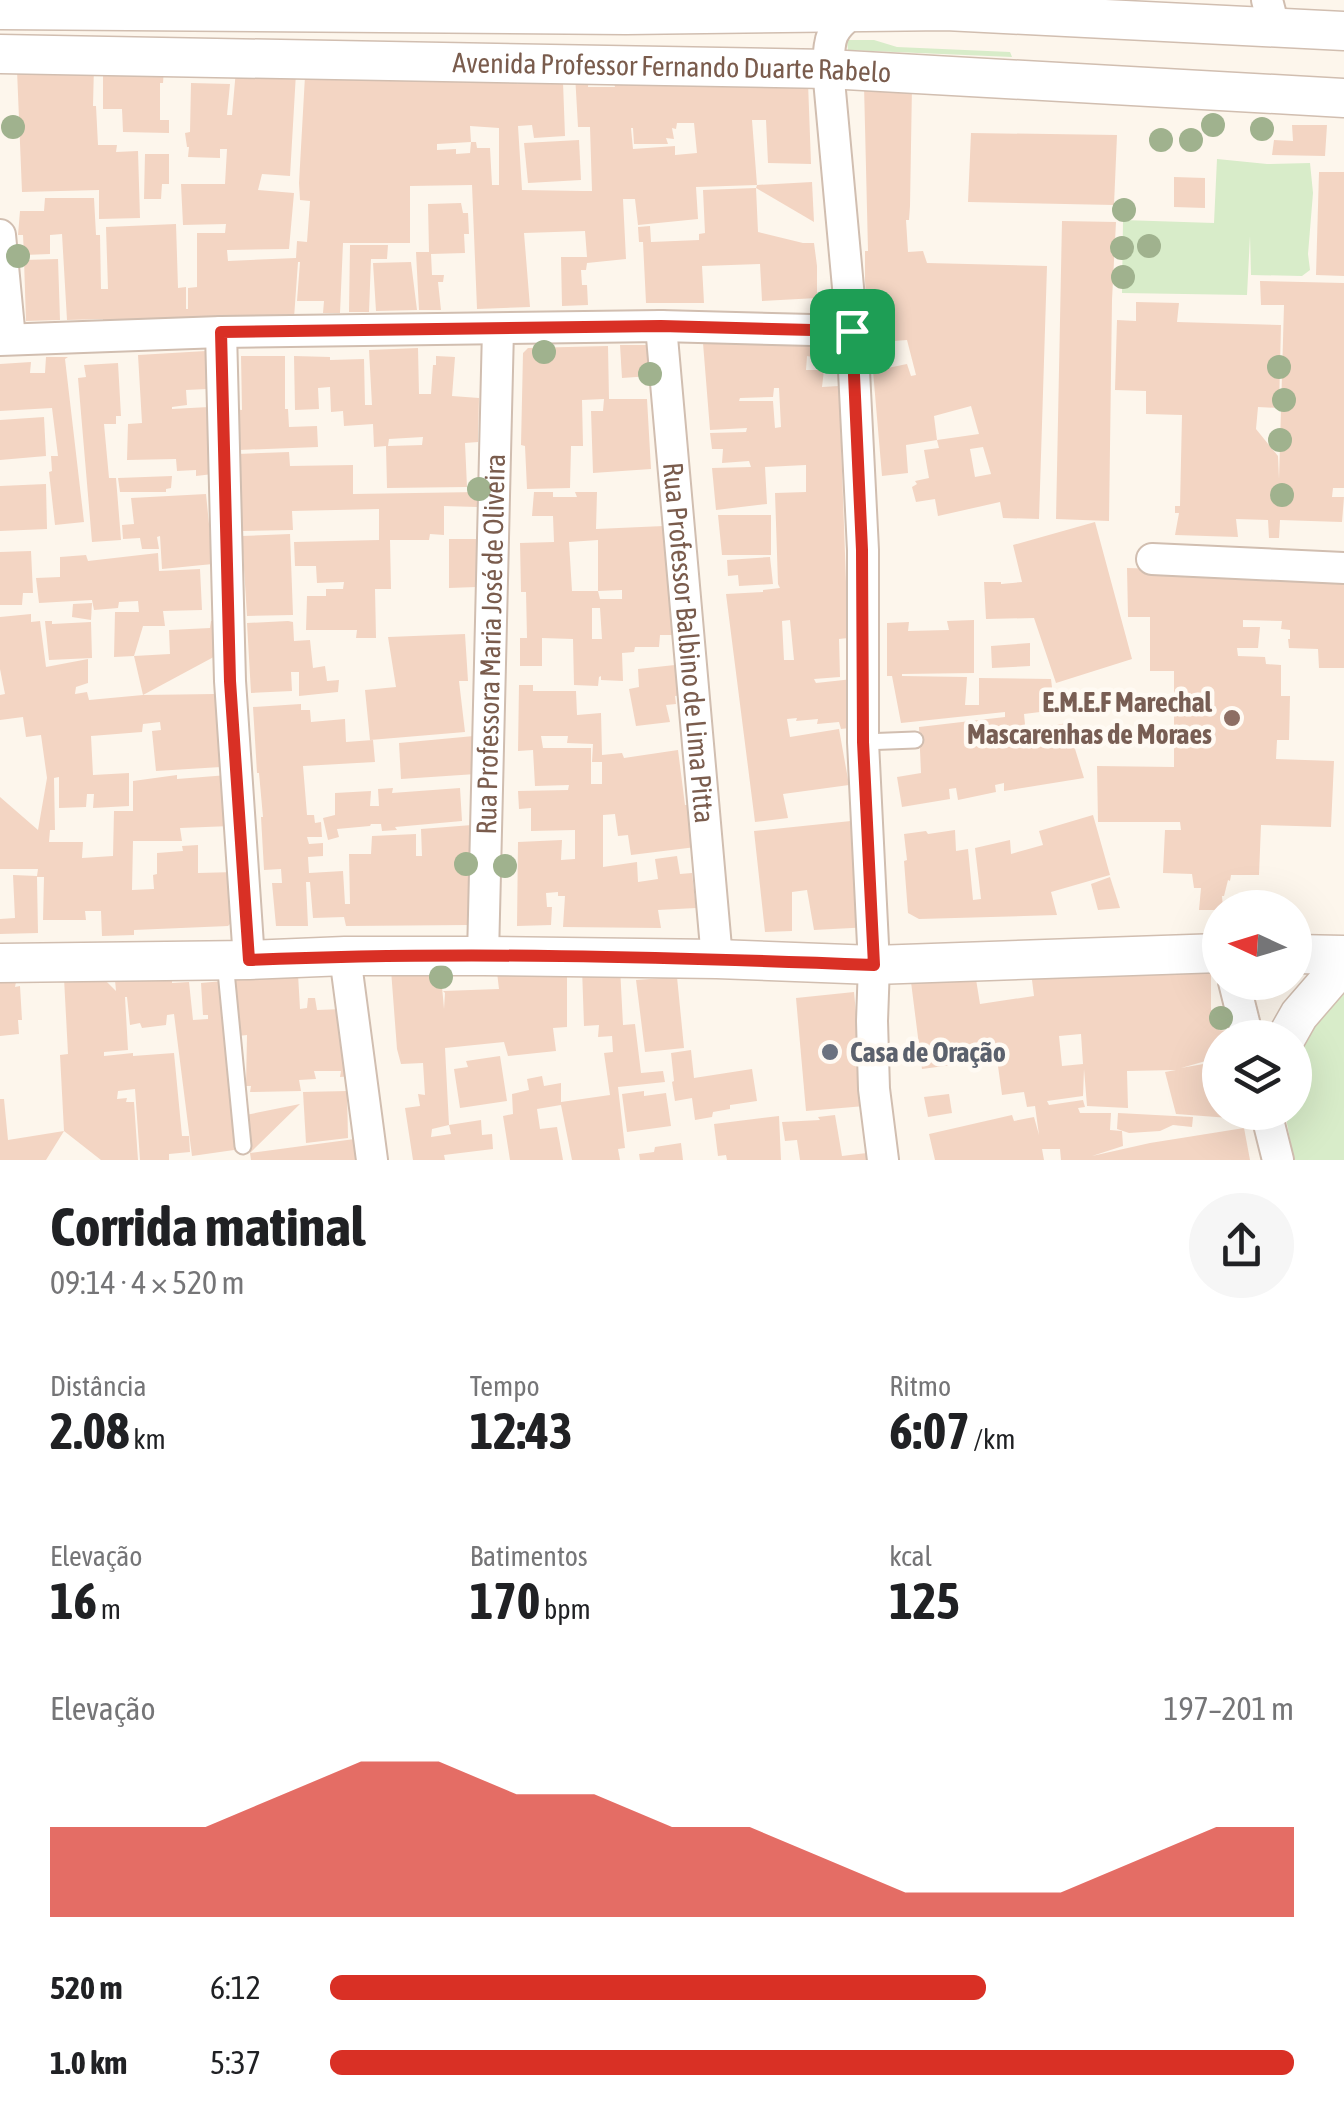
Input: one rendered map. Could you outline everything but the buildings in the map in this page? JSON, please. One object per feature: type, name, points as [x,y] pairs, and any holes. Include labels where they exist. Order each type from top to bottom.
[{"type":"street","name":"Avenida Professor Fernando Duarte Rabelo","points":[[0,10],[625,8],[852,13],[944,5],[1271,13],[1344,31]]},
{"type":"street","points":[[852,13],[834,28],[828,69],[852,331],[862,550],[863,742],[874,965],[874,1089],[883,1160]]},
{"type":"street","name":"Avenida Professor Fernando Duarte Rabelo","points":[[0,54],[828,69],[1344,98]]},
{"type":"street","points":[[0,235],[5,340],[221,332],[661,326],[852,331]]},
{"type":"street","name":"Rua Professor Balbino de Lima Pitta","points":[[661,326],[717,959]]},
{"type":"street","name":"Rua Professora Maria José de Oliveira","points":[[483,956],[498,329]]},
{"type":"street","points":[[221,332],[237,960]]},
{"type":"street","points":[[1152,560],[1344,568]]},
{"type":"street","points":[[0,962],[483,956],[874,965],[1202,954]]},
{"type":"street","points":[[1312,954],[1344,955]]},
{"type":"street","points":[[345,956],[372,1160]]},
{"type":"street","points":[[1297,1020],[1344,963]]},
{"type":"street","points":[[1270,1130],[1278,1160]]},
{"type":"lane","points":[[863,742],[915,740]]},
{"type":"lane","points":[[237,960],[243,1146]]},
{"type":"green space","points":[[847,40],[874,40],[897,47],[1010,52],[1012,57],[848,50]]},
{"type":"green space","points":[[1217,159],[1310,163],[1310,270],[1302,276],[1251,275],[1250,236],[1247,295],[1122,293],[1123,220],[1214,223]]},
{"type":"green space","points":[[1344,974],[1344,1160],[1294,1160],[1288,1130],[1312,1130],[1312,1020],[1309,1020]]},
{"type":"place","name":"E.M.E.F Marechal Mascarenhas de Moraes","points":[[1232,718]]},
{"type":"place","name":"Casa de Oração","points":[[830,1052]]},
{"type":"route","points":[[661,326],[852,331],[862,550],[863,742],[874,965],[483,956],[249,960],[230,681],[221,332],[661,326]]}]
